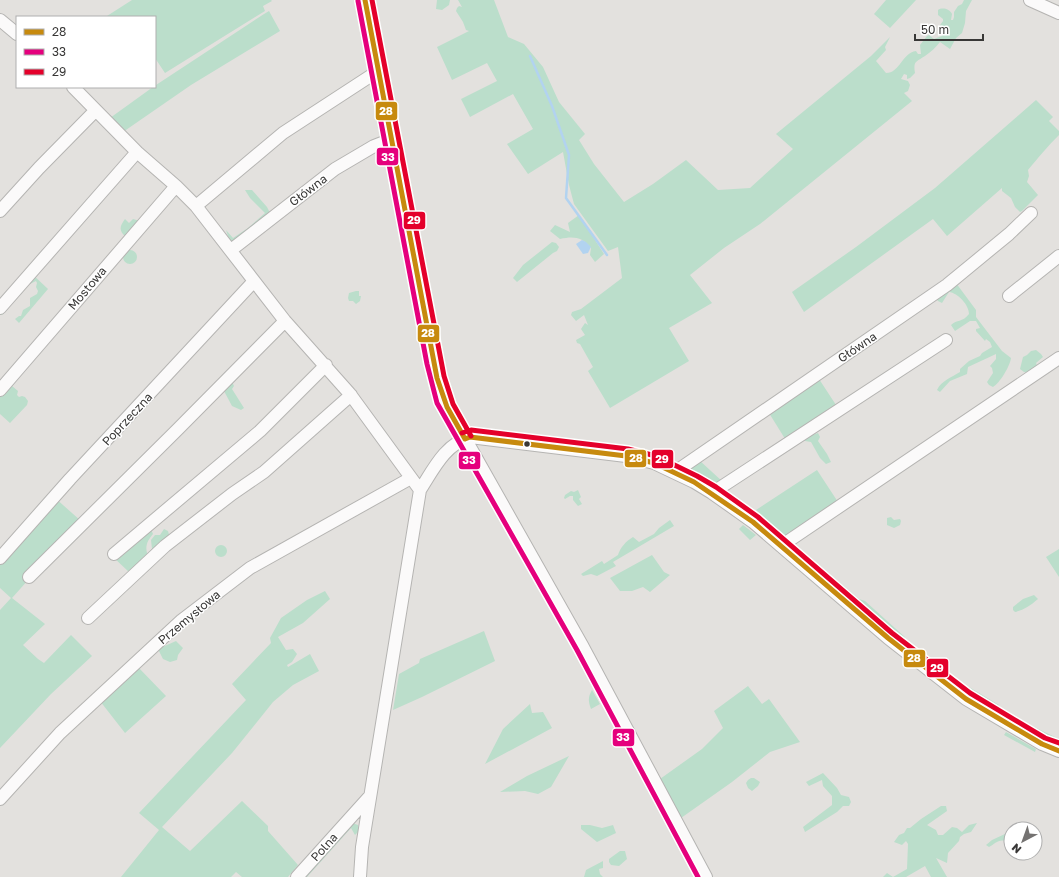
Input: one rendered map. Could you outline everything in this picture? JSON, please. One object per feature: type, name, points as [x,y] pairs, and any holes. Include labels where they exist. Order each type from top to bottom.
[{"type":"street","points":[[365,0],[438,378],[447,407],[583,647],[706,877]]},
{"type":"street","points":[[1030,0],[1059,13]]},
{"type":"street","points":[[2,25],[16,33]]},
{"type":"street","points":[[196,206],[283,133],[374,73],[379,72]]},
{"type":"street","points":[[74,88],[136,152],[176,186],[196,206],[285,320],[351,395],[420,490]]},
{"type":"street","points":[[0,211],[39,168],[95,111]]},
{"type":"street","name":"Główna","points":[[231,250],[335,169],[374,146],[392,139]]},
{"type":"street","points":[[0,308],[136,152]]},
{"type":"street","name":"Mostowa","points":[[0,390],[176,186]]},
{"type":"street","name":"Główna","points":[[675,472],[947,284],[1031,213]]},
{"type":"street","points":[[1009,296],[1059,256]]},
{"type":"street","name":"Poprzeczna","points":[[0,558],[70,479],[254,281]]},
{"type":"street","points":[[29,577],[285,320]]},
{"type":"street","points":[[712,493],[946,340]]},
{"type":"street","points":[[781,546],[1059,358]]},
{"type":"street","points":[[114,554],[260,431],[326,365]]},
{"type":"street","points":[[88,618],[165,546],[232,494],[264,472],[351,395]]},
{"type":"street","points":[[360,877],[362,846],[420,490],[447,451],[455,444],[470,437],[605,453],[654,463],[675,472],[712,493],[753,522],[888,638],[966,699],[1042,744],[1059,751]]},
{"type":"street","name":"Przemysłowa","points":[[0,799],[60,733],[182,620],[250,568],[411,478]]},
{"type":"street","name":"Polna","points":[[297,877],[370,796]]},
{"type":"street","points":[[350,818],[366,823]]},
{"type":"green space","points":[[132,0],[272,1],[263,6],[265,11],[165,73],[156,60],[156,16],[107,16]]},
{"type":"green space","points":[[437,0],[450,0],[449,5],[442,10],[436,9]]},
{"type":"green space","points":[[458,0],[494,0],[508,37],[524,44],[543,67],[559,102],[585,134],[579,140],[594,164],[624,202],[653,184],[686,160],[718,190],[750,188],[793,149],[776,134],[871,56],[890,37],[885,47],[886,50],[876,61],[886,73],[895,70],[907,55],[916,51],[918,54],[921,54],[920,45],[927,36],[929,35],[934,39],[942,36],[938,28],[943,19],[938,15],[938,10],[944,9],[950,11],[952,14],[951,20],[953,20],[954,12],[958,6],[962,4],[964,0],[972,0],[966,11],[962,33],[956,38],[950,49],[940,42],[929,53],[916,62],[914,66],[915,73],[910,78],[907,79],[907,75],[904,74],[901,79],[908,81],[910,85],[908,91],[904,93],[912,101],[760,224],[724,248],[690,275],[712,303],[669,328],[689,361],[610,408],[588,371],[593,367],[580,344],[577,343],[576,340],[585,335],[581,329],[585,323],[588,325],[584,315],[576,321],[571,315],[572,312],[581,309],[622,278],[618,247],[608,251],[574,204],[563,152],[528,174],[507,144],[533,129],[513,94],[470,117],[461,99],[497,81],[487,63],[452,80],[437,47],[469,31],[466,30],[456,11],[459,6],[462,7]]},
{"type":"green space","points":[[886,0],[916,0],[890,28],[874,14]]},
{"type":"green space","points":[[269,11],[280,31],[191,85],[123,132],[110,118],[152,88],[156,88],[156,85]]},
{"type":"green space","points":[[1036,100],[1053,117],[1049,121],[1059,131],[1059,135],[1028,170],[1029,176],[1027,182],[1038,195],[1022,211],[1020,212],[1015,207],[1011,198],[1002,191],[1002,188],[947,236],[933,219],[804,312],[792,292],[856,247],[935,188]]},
{"type":"green space","points":[[245,190],[252,190],[267,207],[271,215],[236,244],[230,242],[226,230],[233,238],[248,228],[265,213],[250,198]]},
{"type":"green space","points":[[579,215],[604,254],[595,262],[590,255],[591,248],[588,244],[577,238],[560,239],[550,231],[555,225],[570,232],[568,223]]},
{"type":"green space","points":[[125,219],[129,223],[133,219],[140,221],[126,237],[122,233],[121,229]]},
{"type":"green space","points":[[552,242],[556,243],[559,247],[557,251],[517,282],[513,278],[523,265]]},
{"type":"green space","points":[[130,250],[135,252],[137,257],[135,262],[130,264],[125,262],[123,257],[125,252]]},
{"type":"green space","points":[[31,273],[48,289],[19,323],[15,319],[21,316],[23,310],[30,306],[30,298],[37,294],[38,291],[36,281],[27,285],[27,287],[2,315],[0,314],[0,309]]},
{"type":"green space","points":[[956,283],[976,310],[976,317],[1002,351],[1011,358],[1004,374],[999,382],[993,387],[987,382],[993,373],[990,366],[996,359],[996,354],[968,367],[967,374],[950,381],[940,392],[937,390],[944,382],[960,372],[960,369],[969,361],[980,356],[992,347],[990,342],[986,339],[985,341],[976,331],[976,329],[980,328],[976,321],[970,321],[955,331],[951,325],[964,319],[969,314],[965,303],[959,297],[949,292],[942,303],[935,297]]},
{"type":"green space","points":[[359,291],[359,296],[361,296],[360,301],[356,304],[353,301],[349,301],[348,298],[349,293]]},
{"type":"green space","points":[[1036,350],[1043,357],[1036,363],[1038,368],[1030,373],[1024,372],[1020,369],[1023,357],[1031,351]]},
{"type":"green space","points":[[819,379],[838,408],[787,442],[769,413]]},
{"type":"green space","points":[[232,382],[234,386],[232,389],[244,408],[241,410],[232,406],[224,391]]},
{"type":"green space","points":[[12,386],[18,391],[17,395],[19,397],[25,397],[28,401],[27,405],[10,423],[0,414],[0,394]]},
{"type":"green space","points":[[818,433],[820,437],[818,441],[831,462],[826,464],[820,458],[811,442],[805,441],[804,438]]},
{"type":"green space","points":[[699,460],[723,482],[715,486],[687,473],[686,470]]},
{"type":"green space","points":[[817,470],[838,502],[785,536],[756,510]]},
{"type":"green space","points":[[578,490],[581,497],[579,499],[582,504],[578,506],[573,500],[573,496],[564,498],[565,495],[571,491],[574,492]]},
{"type":"green space","points":[[54,497],[81,521],[12,598],[45,624],[23,645],[44,663],[71,635],[92,656],[51,694],[0,748],[0,610],[11,598],[0,588],[0,558]]},
{"type":"green space","points":[[891,517],[894,520],[900,519],[900,525],[894,528],[887,525],[887,518]]},
{"type":"green space","points":[[670,520],[674,526],[613,562],[616,566],[597,576],[591,574],[583,576],[581,574],[602,561],[604,564],[618,555],[624,545],[633,537],[639,542],[654,534],[659,528]]},
{"type":"green space","points":[[743,525],[756,535],[750,540],[739,529]]},
{"type":"green space","points":[[150,527],[153,534],[147,543],[147,553],[150,553],[152,549],[151,540],[155,535],[160,535],[164,529],[168,531],[170,538],[129,572],[113,557]]},
{"type":"green space","points":[[223,545],[226,546],[226,556],[219,557],[216,556],[215,549],[216,546]]},
{"type":"green space","points":[[1059,549],[1059,577],[1046,557]]},
{"type":"green space","points":[[652,555],[664,572],[670,575],[650,592],[643,587],[632,591],[620,591],[610,578]]},
{"type":"green space","points":[[833,579],[838,583],[839,582],[859,599],[865,601],[906,638],[890,631],[830,582]]},
{"type":"green space","points":[[325,591],[330,599],[303,623],[278,637],[286,650],[293,649],[297,654],[292,662],[287,665],[288,667],[310,654],[319,671],[293,685],[273,702],[232,753],[162,827],[190,851],[242,801],[268,826],[268,831],[298,865],[288,877],[242,877],[236,872],[231,877],[121,877],[159,830],[139,813],[246,700],[232,684],[271,643],[270,638],[281,618],[307,600]]},
{"type":"green space","points":[[1034,595],[1038,599],[1030,605],[1015,612],[1013,610],[1013,607],[1023,599]]},
{"type":"green space","points":[[484,631],[495,661],[393,710],[399,674],[419,663],[420,659]]},
{"type":"green space","points":[[176,641],[183,648],[178,655],[177,660],[170,662],[163,659],[158,649]]},
{"type":"green space","points":[[137,666],[166,696],[125,733],[100,701]]},
{"type":"green space","points":[[748,686],[762,704],[769,699],[800,742],[770,752],[732,782],[681,818],[660,779],[702,749],[723,728],[714,711]]},
{"type":"green space","points":[[969,687],[999,705],[994,711],[967,692]]},
{"type":"green space","points":[[592,690],[600,704],[591,709],[589,699]]},
{"type":"green space","points":[[530,704],[532,713],[543,712],[552,728],[485,764],[503,729]]},
{"type":"green space","points":[[1026,723],[1059,739],[1059,746],[1025,729]]},
{"type":"green space","points":[[1006,732],[1036,749],[1035,752],[1004,735]]},
{"type":"green space","points":[[569,756],[551,787],[538,794],[525,791],[500,792],[527,776]]},
{"type":"green space","points":[[823,773],[837,788],[841,795],[849,797],[851,802],[849,806],[843,806],[837,812],[805,832],[803,827],[832,805],[832,796],[823,786],[822,780],[809,786],[806,782]]},
{"type":"green space","points":[[751,778],[754,778],[760,782],[752,791],[748,788],[746,783]]},
{"type":"green space","points":[[941,806],[946,806],[947,811],[927,825],[936,830],[938,835],[943,835],[952,827],[957,828],[962,832],[969,825],[977,823],[971,832],[960,837],[959,841],[948,853],[947,863],[936,858],[947,877],[931,877],[925,866],[906,877],[893,877],[907,869],[908,844],[906,841],[902,845],[894,842],[899,835],[904,833],[907,828],[910,828]]},
{"type":"green space","points":[[352,823],[358,825],[359,831],[355,835],[351,828],[307,877],[302,877]]},
{"type":"green space","points":[[581,825],[590,825],[602,828],[613,825],[616,833],[597,842],[581,829]]},
{"type":"green space","points":[[1003,835],[1003,841],[998,841],[989,847],[986,845],[992,840]]},
{"type":"green space","points":[[620,851],[625,851],[627,859],[619,866],[611,865],[609,859]]},
{"type":"green space","points":[[603,861],[603,868],[599,869],[600,874],[603,877],[584,877],[586,870]]},
{"type":"green space","points":[[887,873],[893,877],[883,877]]},
{"type":"water","points":[[582,240],[591,247],[588,253],[583,254],[576,244]]},
{"type":"waterway","points":[[530,56],[552,106],[569,155],[566,198],[607,255]]},
{"type":"transit line","name":"28","points":[[365,0],[437,378],[447,407],[465,439]]},
{"type":"transit line","name":"29","points":[[372,0],[444,376],[453,404],[471,436]]},
{"type":"transit line","name":"33","points":[[358,1],[427,364],[437,403],[577,650],[698,877]]},
{"type":"transit line","name":"29","points":[[462,433],[471,430],[628,449],[656,456],[697,476],[716,487],[758,517],[892,633],[970,693],[1045,738],[1059,743]]},
{"type":"transit line","name":"28","points":[[465,439],[470,437],[626,456],[654,463],[694,482],[753,522],[888,638],[966,699],[1042,744],[1059,751]]}]
